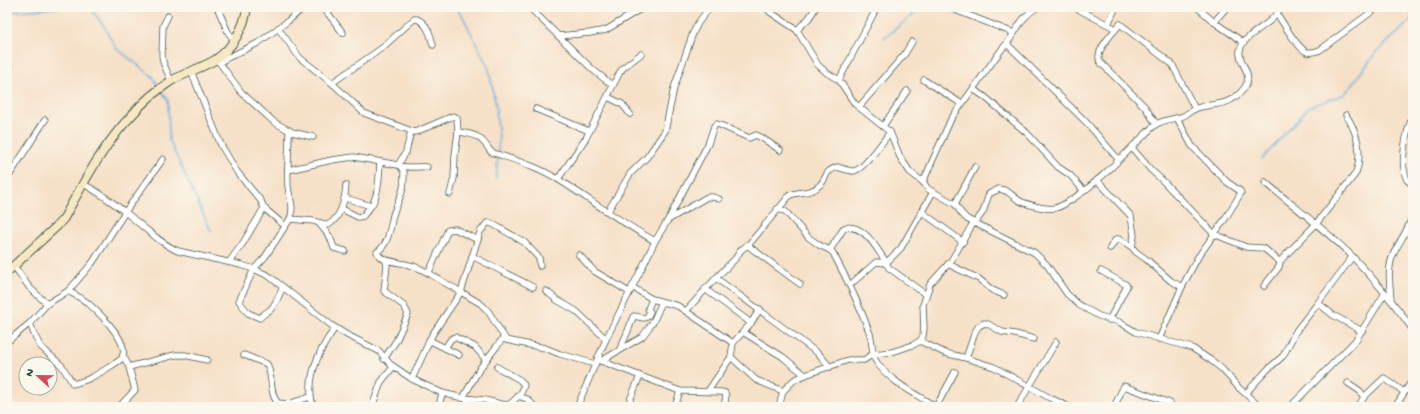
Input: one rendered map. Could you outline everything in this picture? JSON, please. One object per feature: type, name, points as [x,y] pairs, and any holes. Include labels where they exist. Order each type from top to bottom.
[{"type":"street","points":[[217,7],[228,32],[234,40]]},
{"type":"street","points":[[217,60],[234,40],[241,28],[247,7]]},
{"type":"street","points":[[7,272],[64,218],[102,152],[114,135],[150,98],[171,81],[258,42],[304,7]]},
{"type":"street","points":[[323,7],[343,33]]},
{"type":"street","points":[[529,7],[592,69],[612,85]]},
{"type":"street","points":[[558,36],[590,34],[606,30],[642,7]]},
{"type":"street","points":[[608,211],[630,174],[647,157],[665,131],[674,88],[693,33],[698,23],[710,7]]},
{"type":"street","points":[[766,7],[770,12],[797,30],[815,62],[827,73],[840,80],[852,100],[890,132],[905,166],[923,182],[928,189],[954,204],[967,218],[1035,253],[1047,265],[1073,300],[1099,316],[1124,325],[1136,332],[1192,348],[1212,361],[1227,374],[1239,388],[1260,407]]},
{"type":"street","points":[[797,30],[809,18],[816,7]]},
{"type":"street","points":[[923,182],[951,119],[1002,48],[1007,44],[1024,17],[1038,7]]},
{"type":"street","points":[[1074,7],[1116,29]]},
{"type":"street","points":[[1108,24],[1116,7]]},
{"type":"street","points":[[1197,7],[1214,22],[1243,42]]},
{"type":"street","points":[[1214,22],[1227,7]]},
{"type":"street","points":[[779,407],[783,391],[794,380],[848,360],[864,360],[873,354],[892,352],[920,341],[923,336],[924,328],[923,305],[930,284],[948,264],[963,242],[972,225],[983,212],[989,194],[999,188],[1009,191],[1018,200],[1023,202],[1047,208],[1061,206],[1084,192],[1106,173],[1156,124],[1182,117],[1195,109],[1224,103],[1231,100],[1244,88],[1248,77],[1240,57],[1240,48],[1243,42],[1277,14],[1281,7]]},
{"type":"street","points":[[1277,14],[1299,45],[1307,52],[1314,52],[1320,50],[1378,7]]},
{"type":"street","points":[[950,8],[1014,33]]},
{"type":"street","points":[[840,80],[874,13]]},
{"type":"street","points":[[168,16],[163,26],[162,55],[163,62],[171,81]]},
{"type":"street","points":[[332,83],[382,48],[414,19],[417,19],[426,25],[433,45]]},
{"type":"street","points":[[1156,124],[1145,107],[1100,62],[1098,58],[1098,54],[1120,24],[1172,64],[1195,109]]},
{"type":"street","points":[[278,28],[300,58],[332,83],[364,113],[398,124],[411,131],[418,131],[453,116],[458,118],[454,178],[450,194]]},
{"type":"street","points":[[859,107],[904,55],[912,42]]},
{"type":"street","points":[[1007,44],[1086,122],[1119,160]]},
{"type":"street","points":[[558,179],[581,146],[608,97],[612,85],[624,66],[641,54]]},
{"type":"street","points":[[217,60],[241,92],[274,122],[292,132],[313,137]]},
{"type":"street","points":[[7,62],[9,64],[9,71],[7,80]]},
{"type":"street","points":[[191,71],[221,145],[237,172],[261,201],[264,208],[285,226]]},
{"type":"street","points":[[924,80],[962,104]]},
{"type":"street","points":[[973,89],[985,97],[1027,132],[1058,166],[1070,175],[1084,192]]},
{"type":"street","points":[[882,126],[906,91]]},
{"type":"street","points":[[608,97],[622,104],[630,114]]},
{"type":"street","points":[[536,109],[589,131]]},
{"type":"street","points":[[1264,286],[1279,267],[1280,262],[1316,224],[1356,173],[1359,164],[1358,144],[1353,127],[1346,115]]},
{"type":"street","points":[[1413,115],[1405,145],[1404,169],[1407,180],[1413,185]]},
{"type":"street","points":[[1158,339],[1182,287],[1198,257],[1225,219],[1241,193],[1227,182],[1192,146],[1177,118]]},
{"type":"street","points":[[7,179],[45,120]]},
{"type":"street","points":[[600,359],[606,338],[630,289],[644,266],[655,241],[668,220],[708,144],[714,126],[720,125],[750,138],[756,136],[762,138],[780,150]]},
{"type":"street","points":[[283,287],[277,301],[269,310],[263,313],[260,318],[248,313],[239,301],[254,269],[290,219],[293,208],[288,188],[289,130]]},
{"type":"street","points":[[400,166],[406,152],[411,131]]},
{"type":"street","points":[[458,132],[471,133],[485,143],[491,152],[524,162],[558,179],[608,211],[637,232],[655,241]]},
{"type":"street","points":[[686,311],[747,245],[790,195],[806,192],[821,185],[827,173],[831,169],[837,167],[853,171],[858,169],[874,153],[890,132]]},
{"type":"street","points":[[1132,148],[1151,170],[1214,234],[1246,247],[1262,248],[1280,262]]},
{"type":"street","points":[[288,170],[354,157],[400,166],[427,167]]},
{"type":"street","points":[[7,342],[30,324],[47,304],[68,291],[93,262],[125,212],[163,159]]},
{"type":"street","points":[[342,209],[358,217],[363,216],[374,202],[377,191],[380,163]]},
{"type":"street","points":[[400,166],[404,172],[403,188],[394,215],[391,230],[377,252],[378,256],[429,272],[481,304],[488,311],[504,337],[510,342],[538,346],[595,364]]},
{"type":"street","points":[[954,204],[975,167]]},
{"type":"street","points":[[1097,180],[1131,216],[1134,236],[1132,246]]},
{"type":"street","points":[[1265,182],[1316,224],[1352,257],[1391,300],[1413,330]]},
{"type":"street","points":[[83,184],[125,212],[171,248],[254,269],[269,276],[335,328],[379,351],[384,359],[393,367],[412,379],[442,393],[465,399],[484,400],[504,405],[510,404],[520,394],[524,385],[520,380],[497,367]]},
{"type":"street","points":[[290,219],[328,225],[332,223],[342,209],[346,185]]},
{"type":"street","points":[[850,285],[876,262],[886,262],[901,248],[933,192]]},
{"type":"street","points":[[668,220],[707,197],[719,199]]},
{"type":"street","points":[[345,198],[370,206]]},
{"type":"street","points":[[229,262],[243,243],[264,208]]},
{"type":"street","points":[[778,209],[785,211],[808,237],[819,246],[830,250],[833,253],[850,285],[870,334],[873,354],[879,365],[896,381],[936,407],[955,372]]},
{"type":"street","points":[[922,212],[963,242]]},
{"type":"street","points":[[1391,300],[1389,273],[1390,264],[1400,242],[1411,229],[1413,213]]},
{"type":"street","points":[[319,223],[330,238],[334,248],[345,251]]},
{"type":"street","points":[[412,379],[429,340],[461,292],[472,256],[485,224],[491,223],[524,242],[539,258],[540,266]]},
{"type":"street","points":[[830,250],[844,228],[857,228],[874,243],[889,268],[926,294]]},
{"type":"street","points":[[429,272],[448,230],[455,229],[478,240]]},
{"type":"street","points":[[1110,248],[1116,240],[1119,239],[1132,246],[1136,252],[1171,281],[1182,287]]},
{"type":"street","points":[[747,245],[800,284]]},
{"type":"street","points":[[579,255],[594,272],[652,299],[673,304],[686,311],[733,343]]},
{"type":"street","points":[[472,256],[532,287]]},
{"type":"street","points":[[1246,393],[1268,369],[1283,356],[1296,331],[1352,257]]},
{"type":"street","points":[[384,359],[396,341],[408,317],[404,306],[384,291],[387,265],[385,259]]},
{"type":"street","points":[[948,264],[979,279],[992,290],[1004,295]]},
{"type":"street","points":[[14,266],[29,287],[47,304]]},
{"type":"street","points":[[1101,271],[1125,284],[1126,286],[1109,320]]},
{"type":"street","points":[[716,278],[819,354],[830,367]]},
{"type":"street","points":[[705,289],[751,323]]},
{"type":"street","points":[[30,324],[40,346],[62,366],[73,384],[90,378],[118,362],[123,355],[124,349],[116,333],[87,302],[68,291]]},
{"type":"street","points":[[546,291],[557,300],[576,311],[606,338]]},
{"type":"street","points":[[1290,407],[1337,361],[1356,340],[1385,293]]},
{"type":"street","points":[[619,351],[633,317],[647,317],[650,312],[648,309],[652,299]]},
{"type":"street","points":[[577,407],[595,364],[600,359],[619,351],[642,338],[653,322],[662,302]]},
{"type":"street","points":[[1318,303],[1333,315],[1362,331]]},
{"type":"street","points":[[708,391],[731,357],[733,343],[744,332],[760,309]]},
{"type":"street","points":[[966,358],[975,332],[978,327],[984,324],[988,324],[1002,332],[1034,339]]},
{"type":"street","points":[[313,407],[310,397],[310,382],[326,341],[335,328]]},
{"type":"street","points":[[744,332],[789,362],[805,375]]},
{"type":"street","points":[[445,348],[451,338],[455,337],[475,346],[486,360]]},
{"type":"street","points":[[468,407],[465,399],[486,360],[504,337]]},
{"type":"street","points":[[429,340],[459,355]]},
{"type":"street","points":[[920,341],[945,353],[994,367],[1069,407]]},
{"type":"street","points":[[1017,407],[1056,342]]},
{"type":"street","points":[[119,407],[134,390],[129,367],[123,355]]},
{"type":"street","points":[[129,367],[175,355],[185,355],[207,360]]},
{"type":"street","points":[[244,355],[267,364],[270,372],[274,398],[278,402],[288,404],[310,397]]},
{"type":"street","points":[[731,357],[756,380],[783,391]]},
{"type":"street","points":[[600,359],[680,391],[708,391],[725,393],[726,396],[724,407]]},
{"type":"street","points":[[372,407],[380,382],[393,367]]},
{"type":"street","points":[[627,407],[640,376]]},
{"type":"street","points":[[1358,407],[1364,397],[1384,378],[1404,392]]},
{"type":"street","points":[[1395,407],[1413,380]]},
{"type":"street","points":[[1348,383],[1360,391],[1364,397]]},
{"type":"street","points":[[1114,407],[1124,386],[1170,403]]},
{"type":"street","points":[[675,407],[680,391]]},
{"type":"street","points":[[439,407],[442,393]]},
{"type":"street","points":[[517,396],[527,399],[535,407]]},
{"type":"street","points":[[347,407],[355,407]]},
{"type":"waterway","points":[[7,12],[67,7]]},
{"type":"waterway","points":[[89,7],[104,26],[116,48],[152,76],[159,87]]},
{"type":"waterway","points":[[455,7],[462,15],[489,69],[495,101],[499,139],[498,152]]},
{"type":"waterway","points":[[884,38],[923,7]]},
{"type":"waterway","points":[[1262,159],[1309,107],[1345,94],[1375,54],[1410,21],[1413,14]]},
{"type":"waterway","points":[[162,92],[168,100],[169,140],[211,231]]},
{"type":"waterway","points":[[496,178],[498,156]]}]
